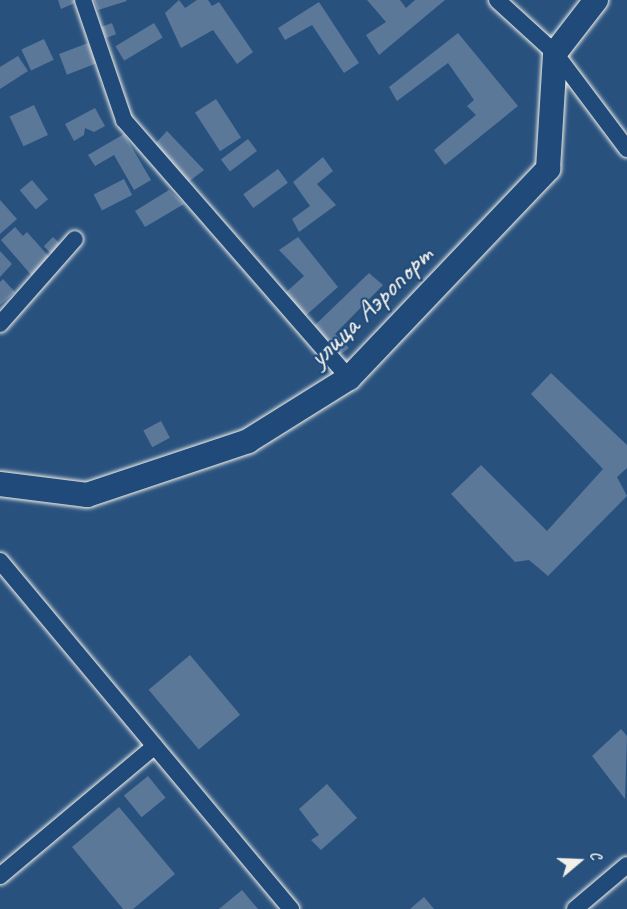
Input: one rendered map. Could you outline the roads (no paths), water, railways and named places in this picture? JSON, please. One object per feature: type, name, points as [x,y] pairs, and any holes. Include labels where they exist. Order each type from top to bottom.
[{"type":"main road","points":[[555,53],[596,0]]},
{"type":"main road","name":"улица Аэропорт","points":[[0,484],[87,495],[248,441],[349,378],[548,169],[555,53]]},
{"type":"street","points":[[83,0],[124,120],[349,378]]},
{"type":"street","points":[[497,0],[555,53],[627,148]]},
{"type":"street","points":[[0,324],[75,239]]},
{"type":"street","points":[[0,561],[291,909]]},
{"type":"street","points":[[0,876],[155,746]]},
{"type":"street","points":[[574,909],[627,865]]}]
